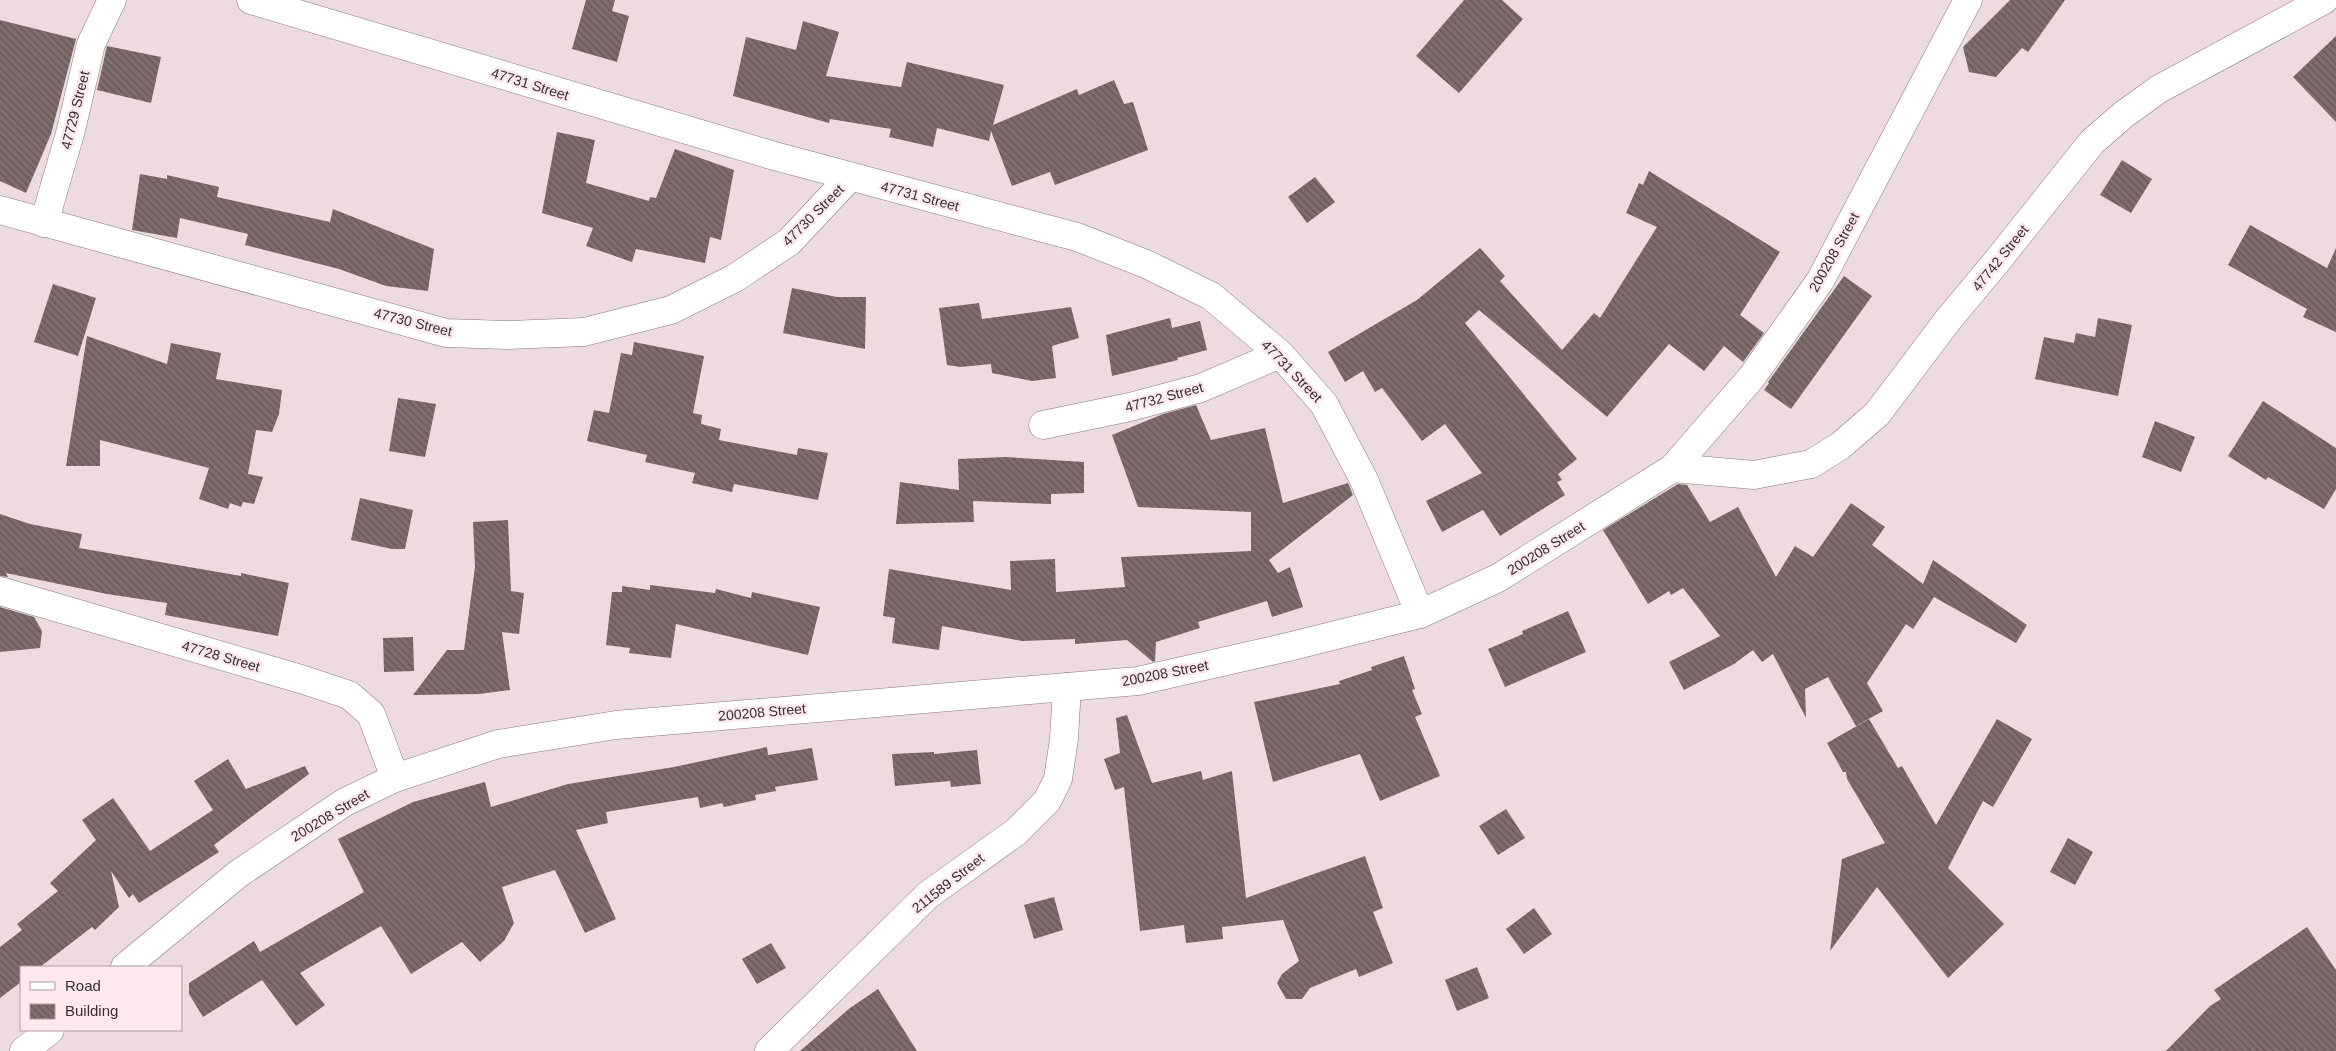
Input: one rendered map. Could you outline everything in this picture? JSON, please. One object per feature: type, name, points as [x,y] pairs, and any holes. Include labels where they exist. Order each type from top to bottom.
[{"type":"street","name":"47729 Street","points":[[44,223],[71,130],[91,44],[112,0]]},
{"type":"street","name":"47731 Street","points":[[251,0],[850,177],[1077,237],[1146,264],[1211,296],[1280,354],[1324,404],[1364,480],[1420,614]]},
{"type":"street","name":"200208 Street","points":[[126,966],[238,874],[345,802],[395,778],[498,744],[616,725],[1138,681],[1288,647],[1420,614],[1498,578],[1673,468],[1750,378],[1820,281],[1968,0]]},
{"type":"street","name":"47742 Street","points":[[1673,468],[1754,474],[1811,464],[1840,446],[1877,414],[1948,320],[2092,142],[2123,115],[2159,89],[2324,0]]},
{"type":"street","name":"47730 Street","points":[[0,210],[446,333],[507,335],[584,332],[671,310],[735,278],[789,242],[850,177]]},
{"type":"street","name":"47732 Street","points":[[1043,425],[1130,407],[1201,388],[1280,354]]},
{"type":"street","name":"47728 Street","points":[[0,591],[295,677],[349,695],[371,714],[395,778]]},
{"type":"street","name":"211589 Street","points":[[769,1051],[928,895],[1016,832],[1047,802],[1058,779],[1064,739],[1067,687]]},
{"type":"street","points":[[24,1051],[49,1031]]},
{"type":"building","points":[[586,0],[615,0],[612,11],[629,16],[617,62],[572,49]]},
{"type":"building","points":[[1464,0],[1502,0],[1523,19],[1459,93],[1416,56]]},
{"type":"building","points":[[2010,0],[2065,0],[2028,52],[2022,48],[1996,77],[1969,72],[1963,47]]},
{"type":"building","points":[[0,20],[76,39],[51,134],[26,193],[0,181]]},
{"type":"building","points":[[803,21],[839,32],[826,76],[901,87],[907,62],[1004,85],[993,125],[1077,89],[1079,95],[1114,80],[1124,104],[1133,102],[1148,150],[1055,185],[1050,172],[1012,186],[991,131],[989,141],[937,128],[933,147],[889,137],[891,129],[830,119],[829,123],[733,96],[746,37],[796,50]]},
{"type":"building","points":[[2336,36],[2336,122],[2293,77]]},
{"type":"building","points":[[107,46],[161,57],[151,103],[97,90]]},
{"type":"building","points":[[557,132],[595,140],[586,183],[649,201],[650,197],[656,198],[675,149],[734,170],[721,240],[710,237],[705,263],[636,249],[632,262],[586,246],[593,228],[542,213]]},
{"type":"building","points":[[2122,160],[2152,179],[2131,213],[2100,195]]},
{"type":"building","points":[[1649,171],[1780,252],[1740,315],[1764,333],[1743,362],[1724,346],[1704,371],[1669,344],[1607,417],[1479,310],[1465,323],[1577,459],[1558,474],[1562,480],[1557,482],[1565,495],[1500,536],[1483,510],[1442,532],[1426,501],[1482,473],[1445,424],[1422,441],[1382,388],[1375,392],[1363,371],[1345,382],[1328,352],[1417,300],[1480,248],[1505,276],[1500,281],[1562,350],[1594,313],[1600,318],[1657,227],[1626,213],[1639,183],[1643,185]]},
{"type":"building","points":[[140,174],[167,179],[167,175],[219,187],[217,197],[330,222],[333,209],[434,249],[428,291],[386,286],[339,269],[245,245],[248,234],[180,218],[177,238],[132,230]]},
{"type":"building","points":[[1315,177],[1335,202],[1307,223],[1288,197]]},
{"type":"building","points":[[2250,225],[2327,268],[2336,248],[2336,332],[2303,317],[2307,309],[2228,265]]},
{"type":"building","points":[[1844,276],[1872,296],[1791,409],[1764,390]]},
{"type":"building","points":[[53,284],[96,298],[78,356],[34,342]]},
{"type":"building","points":[[792,288],[837,297],[866,297],[865,349],[783,333]]},
{"type":"building","points":[[979,303],[982,319],[1071,307],[1079,338],[1052,346],[1056,378],[1032,381],[992,373],[991,364],[961,367],[947,365],[939,308]]},
{"type":"building","points":[[1170,318],[1172,328],[1200,321],[1207,350],[1177,358],[1178,360],[1112,376],[1106,335]]},
{"type":"building","points":[[2098,318],[2132,325],[2118,396],[2035,379],[2044,337],[2074,343],[2076,333],[2095,337]]},
{"type":"building","points":[[87,336],[167,364],[171,343],[221,353],[216,379],[282,390],[279,414],[272,432],[256,430],[248,474],[263,477],[254,504],[243,502],[241,507],[230,503],[228,509],[199,499],[209,468],[100,440],[100,466],[66,466]]},
{"type":"building","points":[[634,342],[704,356],[693,413],[702,415],[701,424],[721,429],[719,440],[797,455],[798,448],[828,453],[818,500],[734,484],[732,492],[692,483],[695,473],[645,462],[647,455],[587,441],[594,410],[609,413],[621,353],[632,355]]},
{"type":"building","points":[[398,398],[436,404],[425,457],[389,451]]},
{"type":"building","points":[[2263,401],[2336,448],[2336,489],[2324,509],[2268,477],[2266,480],[2228,456]]},
{"type":"building","points":[[1196,405],[1211,440],[1265,428],[1283,503],[1348,483],[1353,495],[1269,560],[1278,573],[1290,567],[1303,607],[1272,617],[1267,601],[1198,622],[1200,628],[1156,642],[1155,661],[1153,662],[1127,640],[1075,644],[1075,639],[1022,641],[942,626],[939,650],[892,643],[895,618],[883,616],[889,569],[1011,590],[1010,561],[1055,559],[1056,592],[1125,587],[1121,557],[1251,551],[1251,512],[1138,507],[1112,435],[1163,414]]},
{"type":"building","points":[[2155,421],[2195,437],[2181,472],[2142,457]]},
{"type":"building","points":[[1006,457],[1084,462],[1084,493],[1051,494],[1051,504],[973,501],[974,522],[896,524],[900,482],[959,490],[958,459]]},
{"type":"building","points":[[1678,484],[1687,485],[1710,522],[1738,507],[1776,577],[1795,546],[1813,557],[1851,503],[1885,527],[1872,545],[1923,584],[1933,560],[2027,625],[2016,643],[1934,597],[1913,629],[1906,624],[1867,683],[1883,711],[1856,726],[1828,677],[1805,689],[1806,718],[1773,654],[1762,662],[1753,650],[1734,664],[1684,690],[1669,662],[1720,636],[1683,588],[1671,595],[1669,591],[1648,604],[1603,530]]},
{"type":"building","points":[[360,498],[413,510],[405,549],[392,549],[351,540]]},
{"type":"building","points":[[0,514],[30,524],[82,534],[79,548],[241,576],[241,573],[289,583],[278,636],[165,615],[167,603],[107,594],[6,573],[8,577],[0,576]]},
{"type":"building","points":[[508,520],[511,591],[524,593],[519,634],[502,632],[510,690],[479,694],[413,695],[447,650],[464,650],[475,567],[473,522]]},
{"type":"building","points":[[650,585],[715,593],[716,589],[751,598],[752,592],[820,607],[808,655],[676,624],[671,658],[629,653],[630,648],[606,645],[612,592],[622,592],[622,586],[650,590]]},
{"type":"building","points":[[0,607],[34,617],[42,631],[40,648],[0,652]]},
{"type":"building","points":[[1568,611],[1586,652],[1505,687],[1488,649],[1523,634],[1522,631]]},
{"type":"building","points":[[413,637],[414,671],[384,672],[383,638]]},
{"type":"building","points":[[1404,656],[1415,689],[1412,690],[1422,714],[1415,717],[1440,776],[1380,801],[1360,754],[1273,782],[1254,702],[1340,684],[1339,681],[1372,670],[1371,667]]},
{"type":"building","points":[[1127,715],[1152,783],[1201,771],[1203,780],[1232,771],[1246,898],[1365,856],[1383,908],[1373,912],[1393,963],[1359,977],[1356,969],[1310,988],[1302,999],[1286,999],[1277,983],[1282,974],[1299,961],[1283,920],[1222,927],[1223,939],[1186,943],[1184,925],[1140,931],[1124,787],[1115,790],[1104,759],[1120,753],[1116,718]]},
{"type":"building","points":[[1869,719],[1898,768],[1902,766],[1936,825],[1997,719],[2032,739],[1993,807],[1983,801],[1948,868],[2004,924],[1948,978],[1877,887],[1830,951],[1842,859],[1885,843],[1847,779],[1846,772],[1843,772],[1827,743]]},
{"type":"building","points":[[767,747],[768,755],[812,748],[818,780],[775,787],[776,791],[755,795],[756,800],[724,807],[722,803],[700,808],[698,797],[606,812],[608,823],[576,830],[616,919],[585,933],[555,870],[502,887],[514,923],[504,941],[480,962],[462,942],[411,974],[381,926],[300,973],[325,1005],[296,1026],[262,980],[203,1017],[189,994],[189,983],[254,941],[260,952],[364,892],[338,839],[413,802],[485,782],[491,807],[568,784],[674,767]]},
{"type":"building","points":[[977,750],[981,784],[951,787],[950,781],[895,786],[892,754],[934,752],[934,754]]},
{"type":"building","points":[[228,759],[246,789],[305,766],[309,774],[214,845],[219,852],[139,903],[133,894],[129,898],[111,871],[119,907],[95,930],[92,927],[41,966],[20,966],[20,983],[0,998],[0,947],[22,930],[17,924],[58,891],[50,883],[96,840],[82,820],[113,798],[150,851],[213,810],[194,781]]},
{"type":"building","points":[[1506,809],[1525,838],[1498,855],[1479,826]]},
{"type":"building","points":[[2068,838],[2093,852],[2075,885],[2050,872]]},
{"type":"building","points":[[1054,897],[1063,930],[1034,939],[1024,905]]},
{"type":"building","points":[[1534,908],[1552,934],[1524,954],[1506,929]]},
{"type":"building","points":[[2307,927],[2336,970],[2336,1051],[2166,1051],[2210,1006],[2221,999],[2214,990]]},
{"type":"building","points":[[771,943],[786,968],[757,984],[742,959]]},
{"type":"building","points":[[1477,967],[1489,998],[1457,1011],[1445,980]]},
{"type":"building","points":[[878,989],[917,1051],[800,1051],[850,1008]]}]
